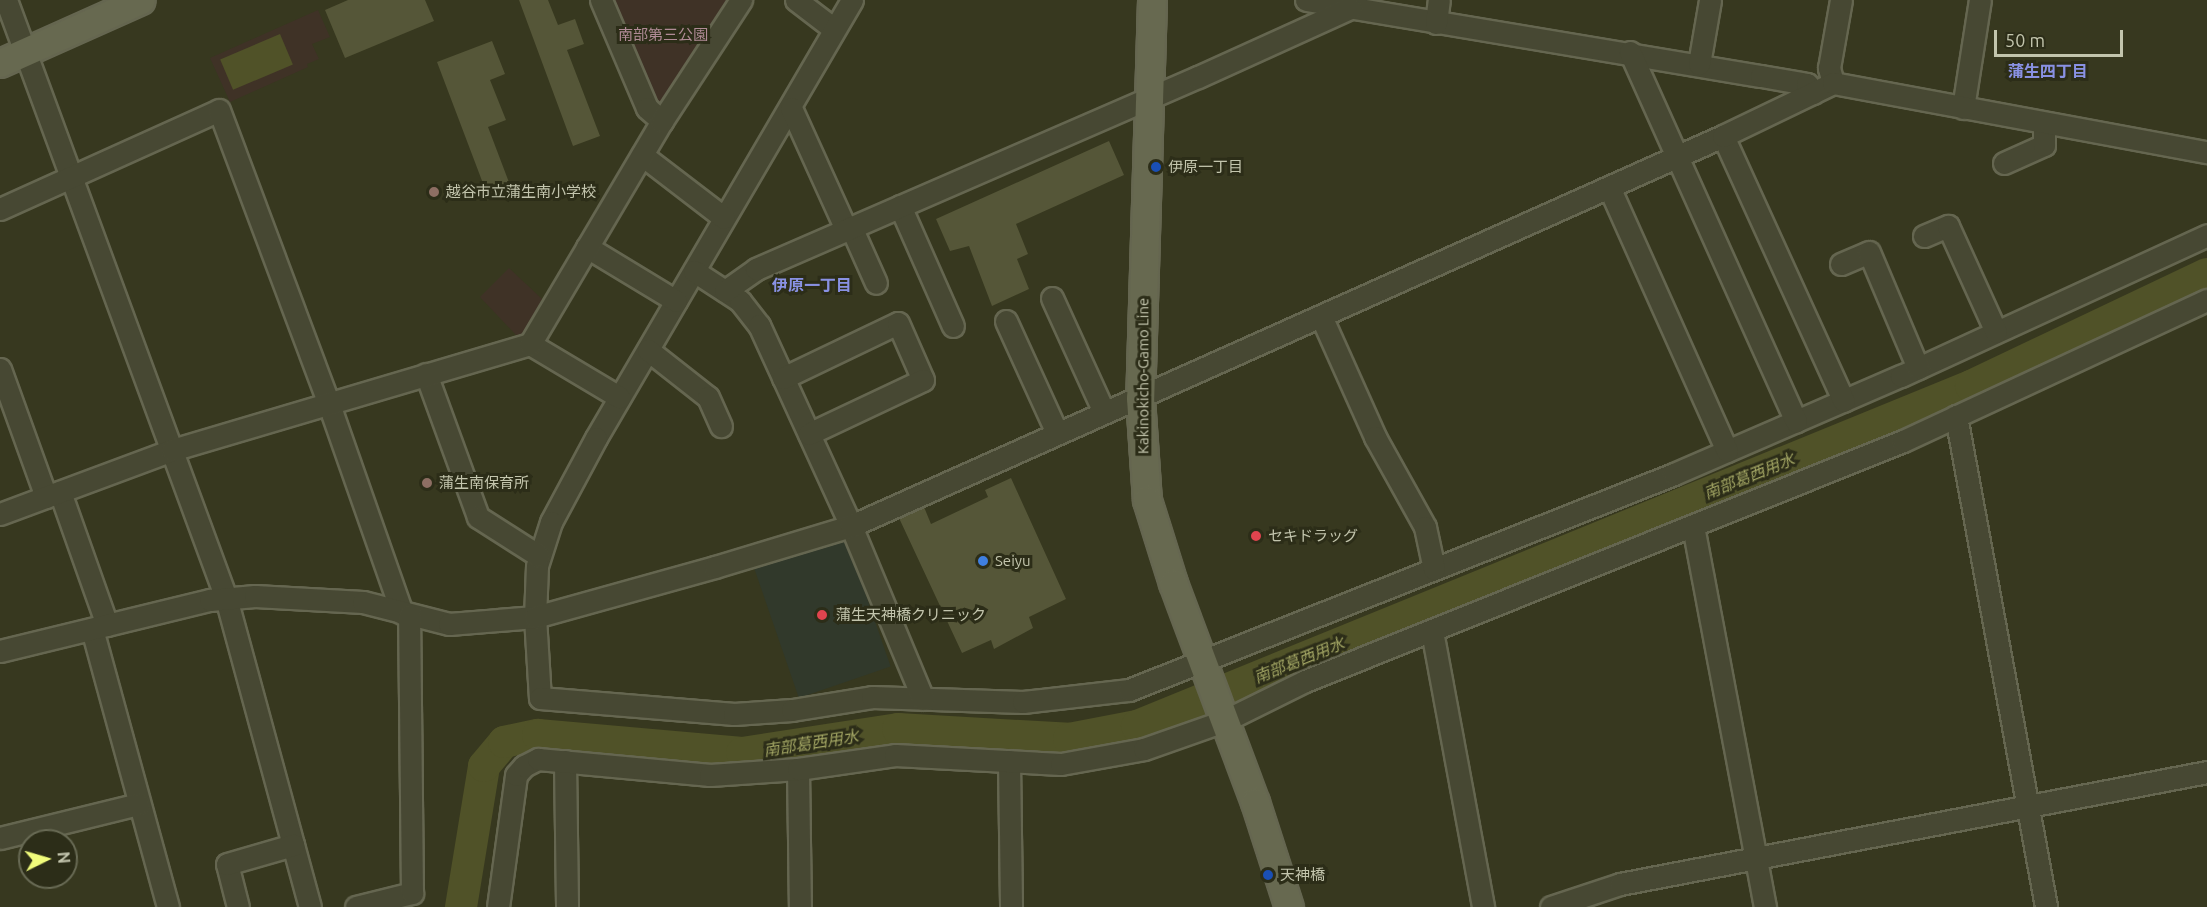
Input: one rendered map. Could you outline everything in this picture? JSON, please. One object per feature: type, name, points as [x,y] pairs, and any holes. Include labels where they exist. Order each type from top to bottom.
[{"type":"main road","points":[[0,63],[141,0]]},
{"type":"main road","name":"Kakinokicho-Gamo Line","points":[[1152,0],[1140,398],[1147,500],[1203,665],[1255,802],[1288,907]]},
{"type":"street","points":[[6,0],[226,598],[310,907]]},
{"type":"street","points":[[601,0],[647,108],[662,121]]},
{"type":"street","points":[[0,514],[172,450],[530,344],[662,121],[741,0]]},
{"type":"street","points":[[796,0],[834,29]]},
{"type":"street","points":[[852,0],[791,108],[676,300],[561,504],[539,556],[535,617],[540,698],[734,714],[792,710],[863,698],[1023,702],[1094,696],[1137,688],[1203,665],[1727,451],[1918,368],[2207,235]]},
{"type":"street","points":[[1306,0],[1436,23],[1699,64],[1807,84],[1813,93]]},
{"type":"street","points":[[1436,23],[1439,0]]},
{"type":"street","points":[[1699,64],[1710,0]]},
{"type":"street","points":[[1833,83],[1829,68],[1841,0]]},
{"type":"street","points":[[1963,108],[1980,0]]},
{"type":"street","points":[[725,291],[756,269],[1148,99],[1350,8]]},
{"type":"street","points":[[1630,52],[1796,421]]},
{"type":"street","points":[[0,651],[226,598],[281,597],[363,602],[449,624],[535,617],[705,570],[851,526],[1723,136],[1833,83],[2207,152]]},
{"type":"street","points":[[791,108],[876,283]]},
{"type":"street","points":[[0,209],[219,110],[406,614],[412,893],[356,907]]},
{"type":"street","points":[[2004,163],[2044,146],[2044,123]]},
{"type":"street","points":[[1723,136],[1844,401]]},
{"type":"street","points":[[642,155],[724,218]]},
{"type":"street","points":[[1609,187],[1727,451]]},
{"type":"street","points":[[900,206],[953,326]]},
{"type":"street","points":[[1924,236],[1948,226],[1996,332]]},
{"type":"street","points":[[587,247],[676,300]]},
{"type":"street","points":[[1841,264],[1869,252],[1918,368]]},
{"type":"street","points":[[694,271],[740,301],[759,325],[851,526],[923,699]]},
{"type":"street","points":[[1052,298],[1104,412]]},
{"type":"street","points":[[498,907],[516,775],[524,766],[538,759],[710,775],[798,769],[895,755],[1076,763],[1144,749],[1305,681],[1903,441],[2207,300]]},
{"type":"street","points":[[1321,316],[1375,437],[1425,527],[1434,569]]},
{"type":"street","points":[[1006,321],[1057,433]]},
{"type":"street","points":[[783,378],[898,324],[922,380],[809,434]]},
{"type":"street","points":[[530,344],[620,397]]},
{"type":"street","points":[[648,350],[708,397],[721,426]]},
{"type":"street","points":[[0,369],[53,495],[99,627],[138,804],[168,907]]},
{"type":"street","points":[[426,374],[478,517],[539,556]]},
{"type":"street","points":[[1956,416],[2046,907]]},
{"type":"street","points":[[1693,526],[1765,907]]},
{"type":"street","points":[[1432,631],[1483,907]]},
{"type":"street","points":[[565,761],[567,907]]},
{"type":"street","points":[[1009,761],[1011,907]]},
{"type":"street","points":[[798,769],[800,907]]},
{"type":"street","points":[[1551,907],[1620,884],[2207,772]]},
{"type":"street","points":[[0,838],[138,804]]},
{"type":"street","points":[[238,907],[227,864],[293,845]]},
{"type":"shaded area","points":[[280,34],[293,64],[233,90],[220,59]]},
{"type":"shaded area","name":"蒲生天神橋クリニック","points":[[846,537],[891,667],[799,698],[754,569]]},
{"type":"green space","name":"南部第三公園","points":[[609,0],[727,0],[662,103],[653,101]]},
{"type":"green space","points":[[318,10],[330,37],[312,44],[319,59],[307,64],[308,67],[230,102],[210,58]]},
{"type":"green space","points":[[509,268],[542,299],[524,334],[516,335],[480,297]]},
{"type":"building","points":[[348,0],[425,0],[434,21],[345,58],[325,10]]},
{"type":"building","points":[[519,0],[548,0],[558,25],[575,19],[584,44],[567,50],[600,136],[573,146]]},
{"type":"building","points":[[492,41],[505,74],[490,80],[506,120],[488,127],[510,185],[487,194],[437,62]]},
{"type":"building","points":[[1109,141],[1124,175],[1016,224],[1028,254],[1017,259],[1029,289],[992,306],[969,246],[950,251],[936,219]]},
{"type":"building","points":[[1011,478],[1066,599],[1029,617],[1033,628],[994,649],[991,640],[962,653],[899,518],[924,507],[931,524],[988,497],[985,490]]},
{"type":"waterway","name":"南部葛西用水","points":[[461,907],[484,766],[504,742],[538,735],[742,753],[898,729],[1069,739],[1137,726],[1971,386],[2207,274]]},
{"type":"place","name":"伊原一丁目","points":[[1156,167]]},
{"type":"place","name":"越谷市立蒲生南小学校","points":[[434,192]]},
{"type":"place","name":"蒲生南保育所","points":[[427,483]]},
{"type":"place","name":"セキドラッグ","points":[[1256,536]]},
{"type":"place","name":"Seiyu","points":[[983,561]]},
{"type":"place","name":"蒲生天神橋クリニック","points":[[822,615]]},
{"type":"place","name":"天神橋","points":[[1268,875]]},
{"type":"district","name":"蒲生四丁目","points":[[2048,71]]},
{"type":"district","name":"伊原一丁目","points":[[812,285]]}]
